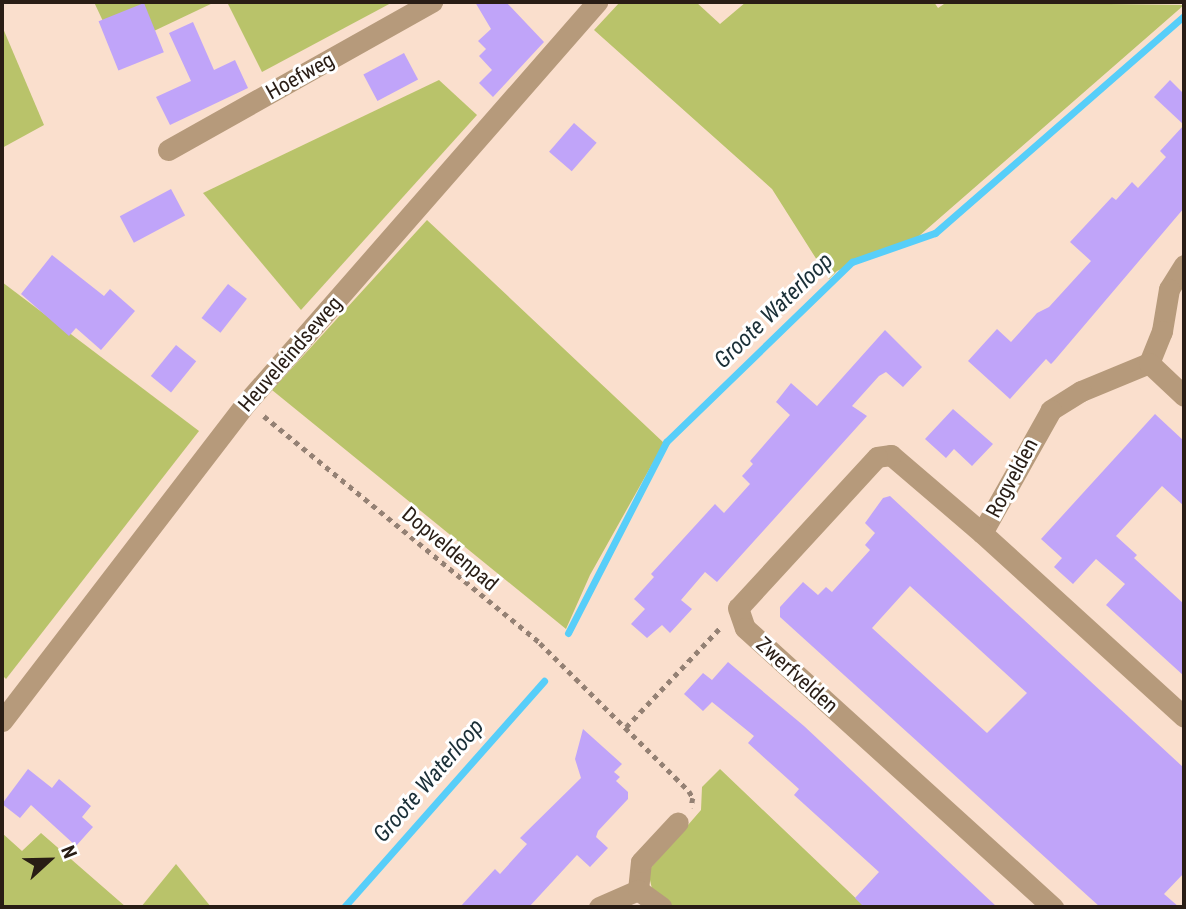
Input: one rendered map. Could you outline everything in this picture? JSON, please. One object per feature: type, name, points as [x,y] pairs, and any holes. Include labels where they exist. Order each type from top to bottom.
[{"type":"street","name":"Hoefweg","points":[[168,149],[432,2]]},
{"type":"street","name":"Heuveleindseweg","points":[[2,721],[247,402],[597,2]]},
{"type":"street","points":[[1184,265],[1169,289],[1162,331],[1150,363],[1184,396]]},
{"type":"street","name":"Rogvelden","points":[[1150,363],[1081,391],[1051,410],[982,533],[1184,717]]},
{"type":"street","points":[[738,608],[877,457],[891,455],[982,533]]},
{"type":"street","name":"Zwerfvelden","points":[[738,608],[745,628],[1053,907]]},
{"type":"street","points":[[638,890],[641,862],[678,822]]},
{"type":"street","points":[[599,907],[638,890]]},
{"type":"street","points":[[638,890],[661,907]]},
{"type":"path","name":"Dopveldenpad","points":[[247,402],[540,643],[626,727],[693,798],[678,822]]},
{"type":"path","points":[[626,727],[738,608]]},
{"type":"green space","points":[[94,2],[215,2],[116,49]]},
{"type":"green space","points":[[227,2],[393,2],[262,72]]},
{"type":"green space","points":[[620,2],[696,2],[720,24],[746,2],[934,2],[938,8],[947,2],[1184,5],[919,236],[837,271],[829,279],[772,189],[594,30]]},
{"type":"green space","points":[[2,26],[44,125],[2,148]]},
{"type":"green space","points":[[439,80],[477,115],[301,310],[203,193]]},
{"type":"green space","points":[[427,220],[664,443],[590,575],[566,629],[272,390]]},
{"type":"green space","points":[[2,282],[199,431],[6,679],[2,675]]},
{"type":"green space","points":[[720,769],[865,907],[673,907],[652,889],[648,871],[701,810],[702,787]]},
{"type":"green space","points":[[2,833],[22,851],[41,833],[126,907],[2,907]]},
{"type":"green space","points":[[176,864],[211,907],[141,907]]},
{"type":"building","points":[[475,2],[506,2],[544,42],[493,97],[479,83],[492,70],[479,56],[486,49],[478,41],[491,29]]},
{"type":"building","points":[[144,3],[164,52],[118,70],[99,21]]},
{"type":"building","points":[[193,22],[214,70],[235,60],[248,88],[170,125],[156,97],[191,81],[169,33]]},
{"type":"building","points":[[404,53],[418,79],[377,101],[363,75]]},
{"type":"building","points":[[1170,80],[1184,94],[1184,125],[1154,97]]},
{"type":"building","points":[[574,123],[597,143],[572,171],[549,152]]},
{"type":"building","points":[[1184,125],[1184,208],[1054,361],[1051,364],[1046,359],[1010,399],[968,361],[997,329],[1011,342],[1037,313],[1049,307],[1091,261],[1070,242],[1112,197],[1116,200],[1132,182],[1138,188],[1166,157],[1160,151]]},
{"type":"building","points":[[171,189],[185,215],[134,243],[120,216]]},
{"type":"building","points":[[52,255],[104,296],[110,289],[135,311],[101,350],[76,328],[69,336],[21,294]]},
{"type":"building","points":[[228,284],[247,299],[220,333],[202,318]]},
{"type":"building","points":[[885,330],[922,367],[903,387],[886,372],[879,376],[852,406],[867,416],[717,582],[705,572],[681,600],[692,609],[670,633],[662,625],[647,638],[631,624],[645,609],[634,599],[654,577],[651,574],[715,504],[724,513],[750,484],[742,476],[753,464],[750,461],[790,415],[776,402],[791,383],[817,406]]},
{"type":"building","points":[[176,345],[196,361],[171,392],[151,376]]},
{"type":"building","points":[[953,409],[993,444],[972,466],[954,449],[946,458],[925,439]]},
{"type":"building","points":[[1155,414],[1184,441],[1184,506],[1162,486],[1116,536],[1137,555],[1134,558],[1184,604],[1184,676],[1106,605],[1125,584],[1096,559],[1073,584],[1054,567],[1062,558],[1041,539]]},
{"type":"building","points":[[890,496],[1184,768],[1184,873],[1164,894],[1179,907],[1100,907],[780,617],[780,607],[803,582],[818,595],[826,587],[832,592],[870,550],[865,545],[875,533],[865,523],[883,498]],"holes":[[[910,586],[1027,693],[987,733],[872,628]]]},
{"type":"building","points":[[728,662],[804,726],[997,907],[864,907],[855,898],[879,872],[794,795],[799,789],[748,743],[754,736],[712,702],[703,711],[684,694],[703,673],[712,680]]},
{"type":"building","points":[[583,729],[622,764],[614,772],[620,777],[616,781],[628,792],[628,799],[598,831],[596,837],[608,848],[590,867],[577,855],[529,907],[460,907],[495,869],[500,874],[527,844],[520,838],[581,778],[575,759]]},
{"type":"building","points":[[28,769],[52,788],[59,779],[91,806],[82,817],[93,827],[76,846],[31,805],[20,818],[2,804]]},
{"type":"waterway","name":"Groote Waterloop","points":[[568,633],[666,442],[852,262],[935,233],[1184,16]]},
{"type":"waterway","name":"Groote Waterloop","points":[[344,907],[544,681]]}]
